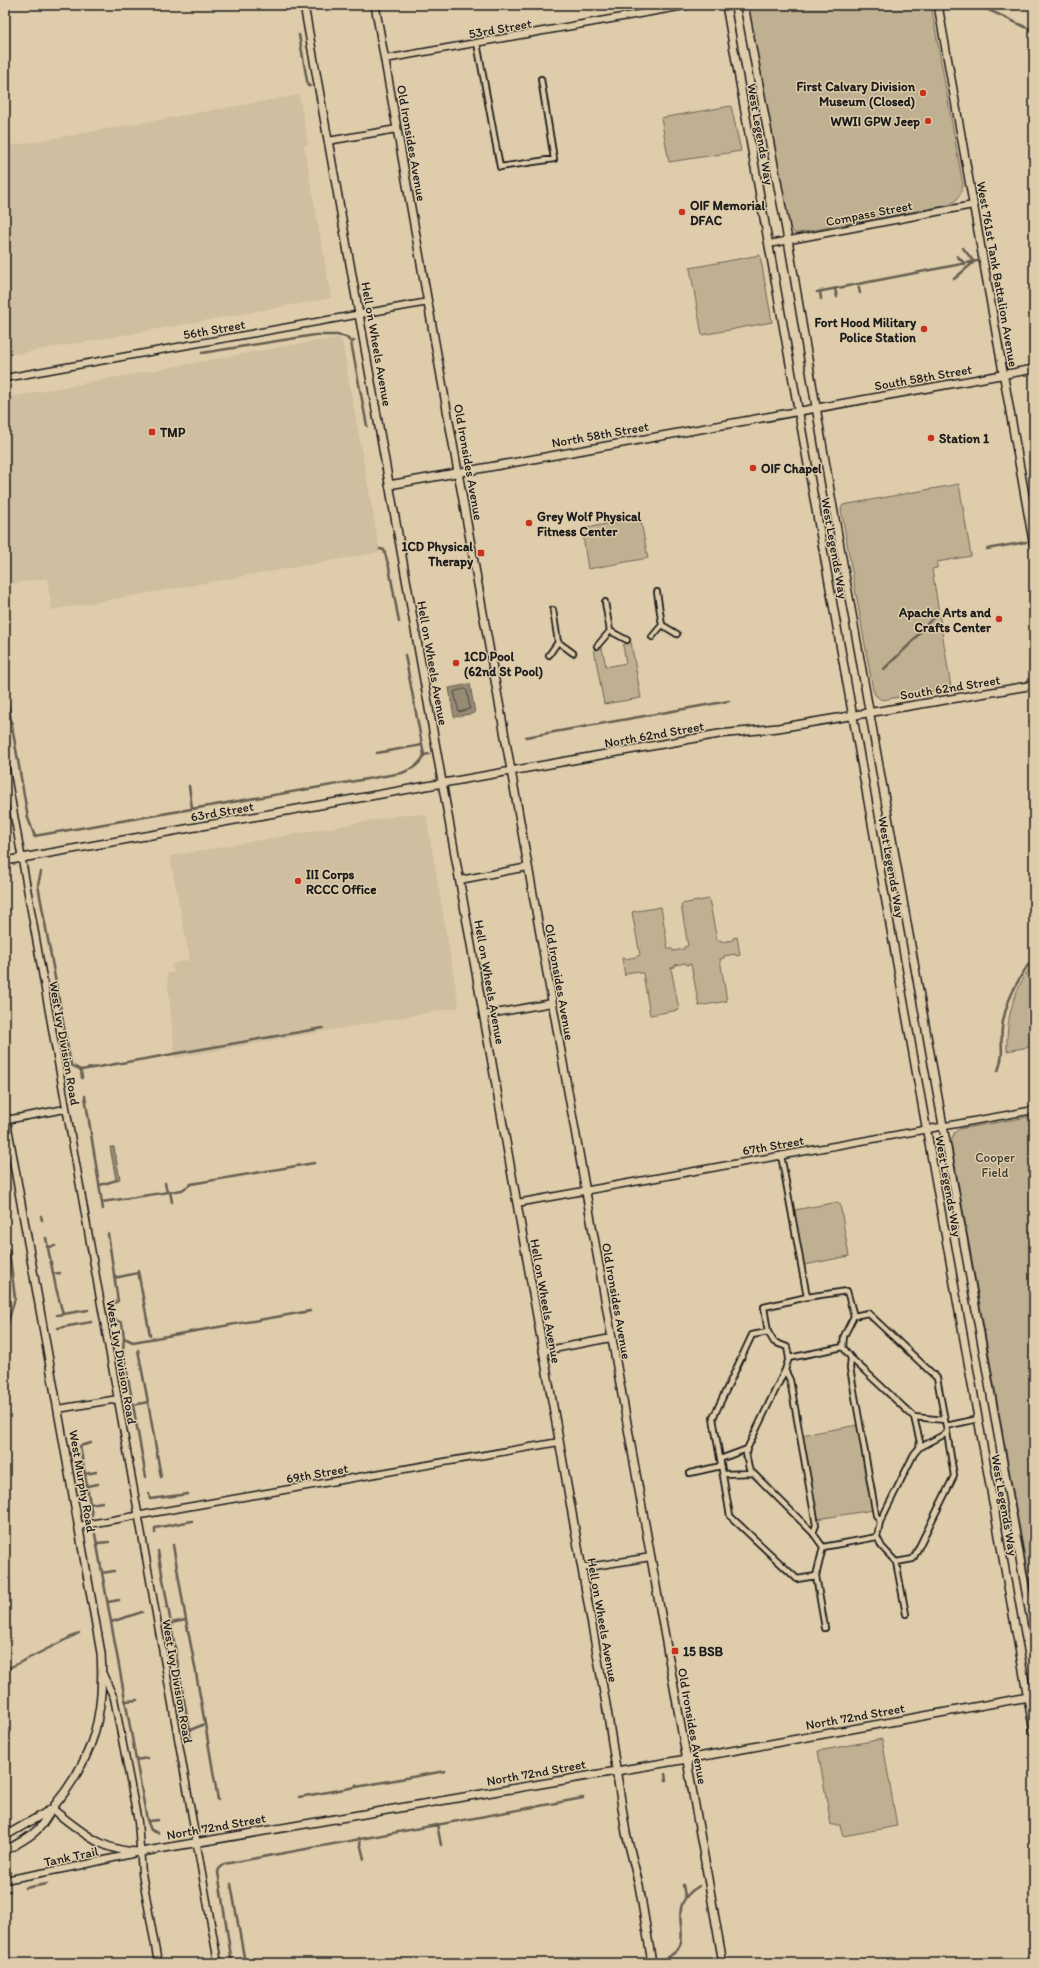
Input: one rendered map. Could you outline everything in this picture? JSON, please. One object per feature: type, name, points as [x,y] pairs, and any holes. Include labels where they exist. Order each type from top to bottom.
[{"type":"street","name":"Hell on Wheels Avenue","points":[[304,5],[582,1568],[627,1836],[639,1885],[652,1963]]},
{"type":"street","name":"Old Ironsides Avenue","points":[[375,5],[723,1963]]},
{"type":"street","name":"53rd Street","points":[[385,59],[690,5]]},
{"type":"street","name":"West Legends Way","points":[[726,5],[978,1419],[1030,1697],[1034,1732]]},
{"type":"street","name":"West Legends Way","points":[[744,5],[788,240],[816,408],[1034,1637]]},
{"type":"street","name":"West 761st Tank Battalion Avenue","points":[[938,5],[1034,547]]},
{"type":"street","points":[[477,43],[500,167],[554,159],[541,79]]},
{"type":"street","points":[[328,141],[397,129]]},
{"type":"street","name":"Compass Street","points":[[769,244],[974,205]]},
{"type":"street","name":"56th Street","points":[[5,378],[428,302]]},
{"type":"street","name":"South 58th Street","points":[[816,408],[1034,369]]},
{"type":"street","name":"North 58th Street","points":[[389,485],[816,408]]},
{"type":"street","points":[[652,637],[662,625],[657,592]]},
{"type":"street","points":[[605,602],[610,631]]},
{"type":"street","points":[[549,655],[558,642],[553,610]]},
{"type":"street","points":[[662,625],[677,634]]},
{"type":"street","points":[[610,631],[627,640]]},
{"type":"street","points":[[597,646],[610,631]]},
{"type":"street","points":[[558,642],[573,653]]},
{"type":"street","name":"South 62nd Street","points":[[870,712],[1034,685]]},
{"type":"street","name":"North 62nd Street","points":[[443,785],[719,734],[778,728],[870,712]]},
{"type":"street","name":"West Ivy Division Road","points":[[5,764],[65,1109],[218,1963]]},
{"type":"street","name":"63rd Street","points":[[5,861],[443,785]]},
{"type":"street","points":[[460,880],[528,867]]},
{"type":"street","points":[[484,1015],[552,1003]]},
{"type":"street","points":[[6,1116],[65,1109]]},
{"type":"street","name":"67th Street","points":[[517,1203],[1034,1110]]},
{"type":"street","name":"West Murphy Road","points":[[6,1116],[101,1652],[103,1674],[114,1698],[138,1822],[142,1873],[158,1963]]},
{"type":"street","points":[[781,1155],[807,1297]]},
{"type":"street","points":[[825,1628],[816,1576],[823,1547],[813,1533],[749,1469],[746,1453],[747,1449],[785,1370],[789,1358],[787,1347],[774,1342],[768,1332],[764,1307],[807,1297],[847,1291],[854,1316],[844,1336],[843,1348],[851,1358],[914,1417],[945,1423],[978,1419]]},
{"type":"street","points":[[854,1316],[868,1313],[937,1378],[947,1433],[954,1476],[913,1559],[896,1562]]},
{"type":"street","points":[[768,1332],[752,1334],[713,1418],[730,1516],[797,1579],[816,1576]]},
{"type":"street","points":[[543,1351],[611,1338]]},
{"type":"street","points":[[789,1358],[843,1348]]},
{"type":"street","points":[[851,1358],[850,1368],[876,1515],[880,1522]]},
{"type":"street","points":[[785,1370],[790,1380],[816,1525],[813,1533]]},
{"type":"street","points":[[58,1410],[118,1399]]},
{"type":"street","points":[[914,1417],[920,1442],[919,1448]]},
{"type":"street","points":[[906,1614],[896,1562],[882,1547],[877,1537],[880,1522],[914,1454],[919,1448],[947,1433]]},
{"type":"street","name":"69th Street","points":[[78,1526],[559,1442]]},
{"type":"street","points":[[720,1459],[747,1449]]},
{"type":"street","points":[[690,1473],[721,1466]]},
{"type":"street","points":[[723,1474],[753,1473]]},
{"type":"street","points":[[823,1547],[877,1537]]},
{"type":"street","points":[[582,1568],[651,1557]]},
{"type":"street","points":[[5,1851],[38,1829],[68,1789],[87,1758],[99,1715],[103,1674]]},
{"type":"street","name":"North 72nd Street","points":[[52,1809],[98,1843],[124,1852],[141,1852],[197,1841],[687,1759],[1030,1697]]},
{"type":"street","points":[[5,1836],[33,1818],[52,1809]]},
{"type":"street","name":"Tank Trail","points":[[5,1880],[141,1852]]},
{"type":"shaded area","points":[[299,95],[308,144],[304,145],[331,298],[5,356],[5,147]]},
{"type":"shaded area","points":[[338,338],[342,342],[380,552],[52,610],[47,578],[5,585],[5,398],[280,347]]},
{"type":"shaded area","points":[[409,814],[426,815],[459,1007],[175,1058],[167,974],[174,972],[172,964],[190,960],[170,856]]},
{"type":"green space","points":[[748,5],[931,5],[963,185],[957,199],[949,205],[794,233],[788,224]]},
{"type":"green space","points":[[731,106],[741,151],[669,162],[661,118]]},
{"type":"green space","points":[[760,255],[772,322],[702,335],[690,268]]},
{"type":"green space","points":[[959,484],[971,556],[937,562],[937,568],[932,569],[951,688],[882,700],[876,696],[873,690],[841,509],[843,505]]},
{"type":"green space","points":[[640,517],[648,558],[588,569],[582,529]]},
{"type":"green space","points":[[631,642],[641,698],[604,704],[594,649],[602,648],[606,667],[626,663],[623,645]]},
{"type":"green space","points":[[709,899],[717,940],[721,940],[722,942],[733,940],[733,938],[737,937],[740,955],[736,956],[735,954],[724,956],[724,958],[720,959],[727,1001],[699,1006],[691,964],[687,965],[686,963],[675,965],[675,967],[671,968],[679,1010],[650,1015],[643,973],[639,973],[638,971],[627,973],[625,976],[622,958],[625,959],[640,955],[632,912],[661,907],[668,949],[672,949],[673,951],[684,949],[684,947],[688,946],[681,904]]},
{"type":"green space","points":[[1034,963],[1034,1046],[1007,1051],[1008,1027],[1012,1005],[1021,983]]},
{"type":"green space","name":"Cooper Field","points":[[1034,1116],[1034,1608],[951,1142],[954,1133],[959,1129]]},
{"type":"green space","points":[[838,1202],[840,1204],[849,1256],[805,1265],[803,1264],[794,1212],[795,1210]]},
{"type":"green space","points":[[858,1425],[873,1510],[817,1519],[802,1435]]},
{"type":"green space","points":[[882,1739],[897,1826],[843,1836],[840,1825],[831,1825],[818,1751]]},
{"type":"water","points":[[470,684],[475,713],[454,717],[449,688]]},
{"type":"water","points":[[110,1147],[114,1147],[120,1179],[116,1180]]},
{"type":"waterway","points":[[978,5],[1034,31]]},
{"type":"waterway","points":[[299,35],[308,86],[310,86]]},
{"type":"waterway","points":[[954,279],[974,262],[963,248]]},
{"type":"waterway","points":[[957,256],[965,264]]},
{"type":"waterway","points":[[817,292],[977,261]]},
{"type":"waterway","points":[[858,284],[860,293]]},
{"type":"waterway","points":[[835,289],[837,297]]},
{"type":"waterway","points":[[820,291],[821,299]]},
{"type":"waterway","points":[[202,353],[315,335],[337,335],[346,337],[351,342]]},
{"type":"waterway","points":[[354,341],[351,342],[367,426]]},
{"type":"waterway","points":[[987,549],[1026,542]]},
{"type":"waterway","points":[[380,549],[384,550],[389,567],[399,622]]},
{"type":"waterway","points":[[884,669],[910,644],[936,614]]},
{"type":"waterway","points":[[405,655],[424,755],[429,754]]},
{"type":"waterway","points":[[5,686],[28,818],[35,837]]},
{"type":"waterway","points":[[526,737],[729,701]]},
{"type":"waterway","points":[[377,753],[422,745]]},
{"type":"waterway","points":[[34,836],[402,773],[415,766],[424,755]]},
{"type":"waterway","points":[[189,786],[192,808]]},
{"type":"waterway","points":[[41,872],[38,885],[71,1065],[81,1070]]},
{"type":"waterway","points":[[998,1071],[1002,1054],[1002,1028],[1006,1008],[1013,990],[1034,957]]},
{"type":"waterway","points":[[82,1078],[81,1070],[323,1028]]},
{"type":"waterway","points":[[85,1096],[103,1209]]},
{"type":"waterway","points":[[102,1202],[182,1190],[191,1184],[314,1163]]},
{"type":"waterway","points":[[100,1185],[117,1180]]},
{"type":"waterway","points":[[165,1183],[167,1192]]},
{"type":"waterway","points":[[170,1191],[172,1202]]},
{"type":"waterway","points":[[41,1216],[42,1220]]},
{"type":"waterway","points":[[5,1225],[6,1231]]},
{"type":"waterway","points":[[108,1234],[118,1301],[111,1305]]},
{"type":"waterway","points":[[46,1238],[63,1314]]},
{"type":"waterway","points":[[47,1247],[55,1246]]},
{"type":"waterway","points":[[5,1333],[15,1298],[9,1250]]},
{"type":"waterway","points":[[114,1278],[138,1273],[138,1271],[150,1335]]},
{"type":"waterway","points":[[53,1274],[60,1273]]},
{"type":"waterway","points":[[57,1315],[88,1310]]},
{"type":"waterway","points":[[112,1318],[122,1323],[124,1338],[133,1342],[310,1311]]},
{"type":"waterway","points":[[58,1328],[91,1322]]},
{"type":"waterway","points":[[124,1338],[123,1350],[146,1477]]},
{"type":"waterway","points":[[138,1350],[148,1402]]},
{"type":"waterway","points":[[133,1405],[148,1402],[161,1477]]},
{"type":"waterway","points":[[91,1443],[80,1446],[92,1515]]},
{"type":"waterway","points":[[85,1474],[96,1472]]},
{"type":"waterway","points":[[87,1486],[98,1484]]},
{"type":"waterway","points":[[149,1494],[150,1499],[188,1494]]},
{"type":"waterway","points":[[90,1504],[102,1502]]},
{"type":"waterway","points":[[155,1533],[155,1528],[192,1521]]},
{"type":"waterway","points":[[95,1534],[147,1820],[151,1830],[158,1833]]},
{"type":"waterway","points":[[97,1543],[109,1542]]},
{"type":"waterway","points":[[173,1545],[186,1620]]},
{"type":"waterway","points":[[158,1551],[168,1607],[166,1607]]},
{"type":"waterway","points":[[102,1573],[114,1571]]},
{"type":"waterway","points":[[108,1602],[119,1600]]},
{"type":"waterway","points":[[168,1607],[191,1740]]},
{"type":"waterway","points":[[111,1622],[142,1612]]},
{"type":"waterway","points":[[171,1623],[186,1620],[196,1672]]},
{"type":"waterway","points":[[5,1670],[79,1633]]},
{"type":"waterway","points":[[196,1673],[205,1724]]},
{"type":"waterway","points":[[126,1701],[137,1700]]},
{"type":"waterway","points":[[190,1730],[205,1724],[218,1800]]},
{"type":"waterway","points":[[136,1760],[147,1758]]},
{"type":"waterway","points":[[356,1787],[445,1771]]},
{"type":"waterway","points":[[665,1774],[666,1780]]},
{"type":"waterway","points":[[299,1797],[356,1787],[356,1785]]},
{"type":"waterway","points":[[232,1963],[218,1872],[220,1867],[224,1864],[583,1798]]},
{"type":"waterway","points":[[148,1821],[158,1820]]},
{"type":"waterway","points":[[437,1824],[441,1845]]},
{"type":"waterway","points":[[359,1838],[364,1859]]},
{"type":"waterway","points":[[25,1888],[47,1884]]},
{"type":"waterway","points":[[231,1884],[245,1963]]},
{"type":"waterway","points":[[683,1885],[685,1896]]},
{"type":"waterway","points":[[663,1959],[675,1952],[680,1944],[682,1935],[680,1916],[682,1906],[687,1896],[699,1886]]},
{"type":"waterway","points":[[5,1892],[10,1891]]},
{"type":"place","name":"First Calvary Division Museum (Closed)","points":[[923,93]]},
{"type":"place","name":"WWII GPW Jeep","points":[[928,121]]},
{"type":"place","name":"OIF Memorial DFAC","points":[[682,212]]},
{"type":"place","name":"Fort Hood Military Police Station","points":[[924,329]]},
{"type":"place","name":"TMP","points":[[152,432]]},
{"type":"place","name":"Station 1","points":[[931,438]]},
{"type":"place","name":"OIF Chapel","points":[[753,468]]},
{"type":"place","name":"Grey Wolf Physical Fitness Center","points":[[529,523]]},
{"type":"place","name":"1CD Physical Therapy","points":[[481,553]]},
{"type":"place","name":"Apache Arts and Crafts Center","points":[[999,619]]},
{"type":"place","name":"1CD Pool (62nd St Pool)","points":[[456,663]]},
{"type":"place","name":"III Corps RCCC Office","points":[[298,881]]},
{"type":"place","name":"15 BSB","points":[[675,1651]]}]
